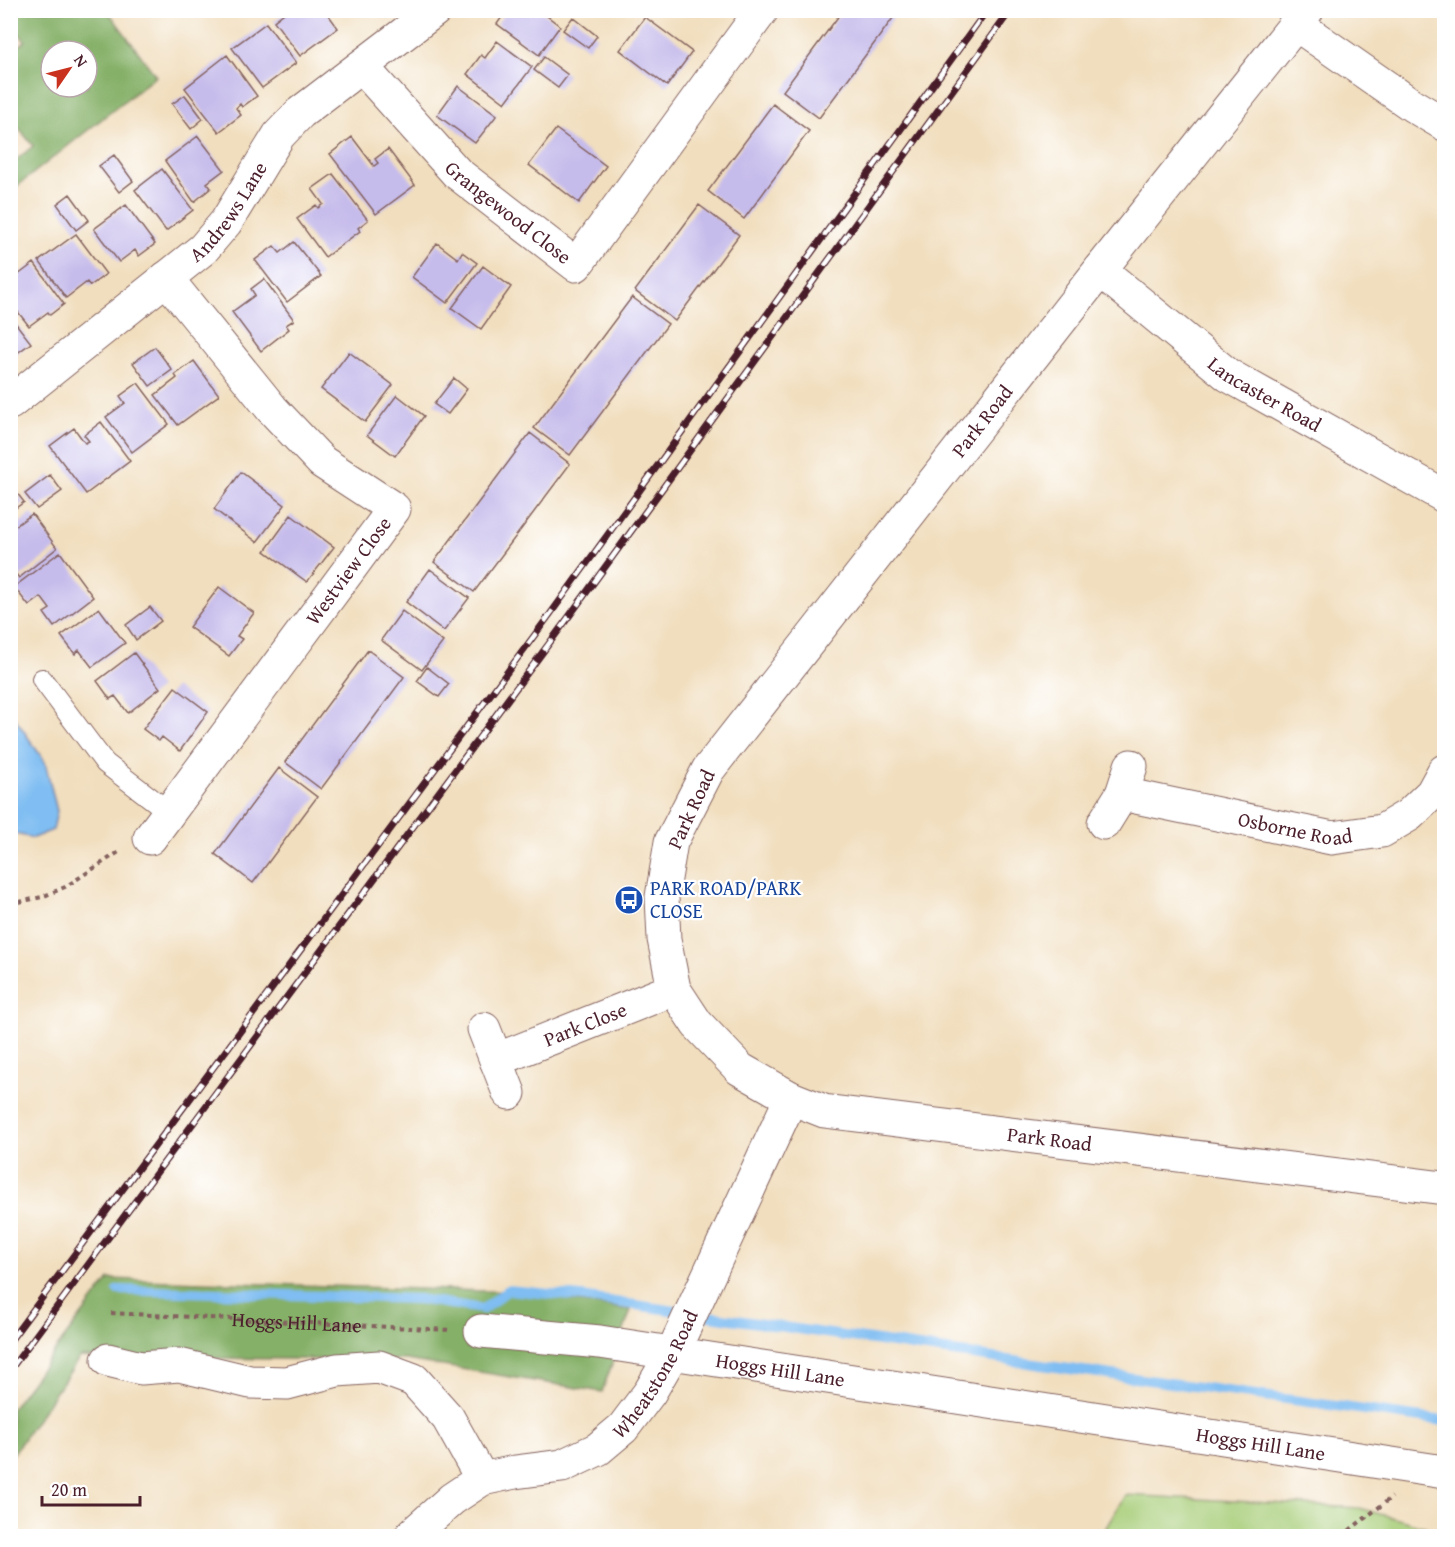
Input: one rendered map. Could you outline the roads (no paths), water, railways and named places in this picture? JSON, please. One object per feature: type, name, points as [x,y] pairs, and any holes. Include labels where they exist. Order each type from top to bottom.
[{"type":"street","name":"Andrews Lane","points":[[10,403],[203,249],[226,222],[279,135],[300,113],[435,10]]},
{"type":"street","name":"Grangewood Close","points":[[362,67],[456,173],[576,265],[751,14]]},
{"type":"street","points":[[1302,18],[1412,105],[1444,124]]},
{"type":"street","name":"Park Road","points":[[1302,18],[1100,270],[708,770],[671,842],[662,897],[664,939],[674,989],[697,1024],[740,1069],[791,1098],[825,1111],[1444,1188]]},
{"type":"street","name":"Lancaster Road","points":[[1100,270],[1228,375],[1444,496]]},
{"type":"street","name":"Westview Close","points":[[150,838],[394,509],[322,462],[272,409],[166,278]]},
{"type":"street","name":"Osborne Road","points":[[1104,823],[1127,780],[1332,838],[1382,831],[1409,815],[1432,794],[1444,771]]},
{"type":"street","name":"Park Close","points":[[496,1060],[674,989]]},
{"type":"street","points":[[484,1029],[509,1093]]},
{"type":"street","name":"Wheatstone Road","points":[[411,1536],[452,1499],[482,1479],[562,1466],[598,1449],[623,1428],[650,1392],[672,1354],[791,1098]]},
{"type":"street","name":"Hoggs Hill Lane","points":[[481,1331],[600,1342],[1434,1471]]},
{"type":"street","points":[[108,1360],[141,1368],[179,1365],[250,1382],[287,1383],[337,1370],[379,1367],[414,1380],[448,1418],[482,1479]]},
{"type":"lane","points":[[42,679],[105,763],[169,812]]},
{"type":"water","points":[[10,711],[45,762],[57,811],[53,830],[33,838],[11,833]]},
{"type":"waterway","points":[[118,1290],[418,1299],[483,1309],[508,1290],[581,1297],[1048,1366],[1444,1421]]},
{"type":"railway","points":[[10,1341],[551,613],[987,10]]},
{"type":"railway","points":[[10,1370],[565,622],[1011,10]]},
{"type":"place","name":"PARK ROAD/PARK CLOSE","points":[[629,900]]}]
